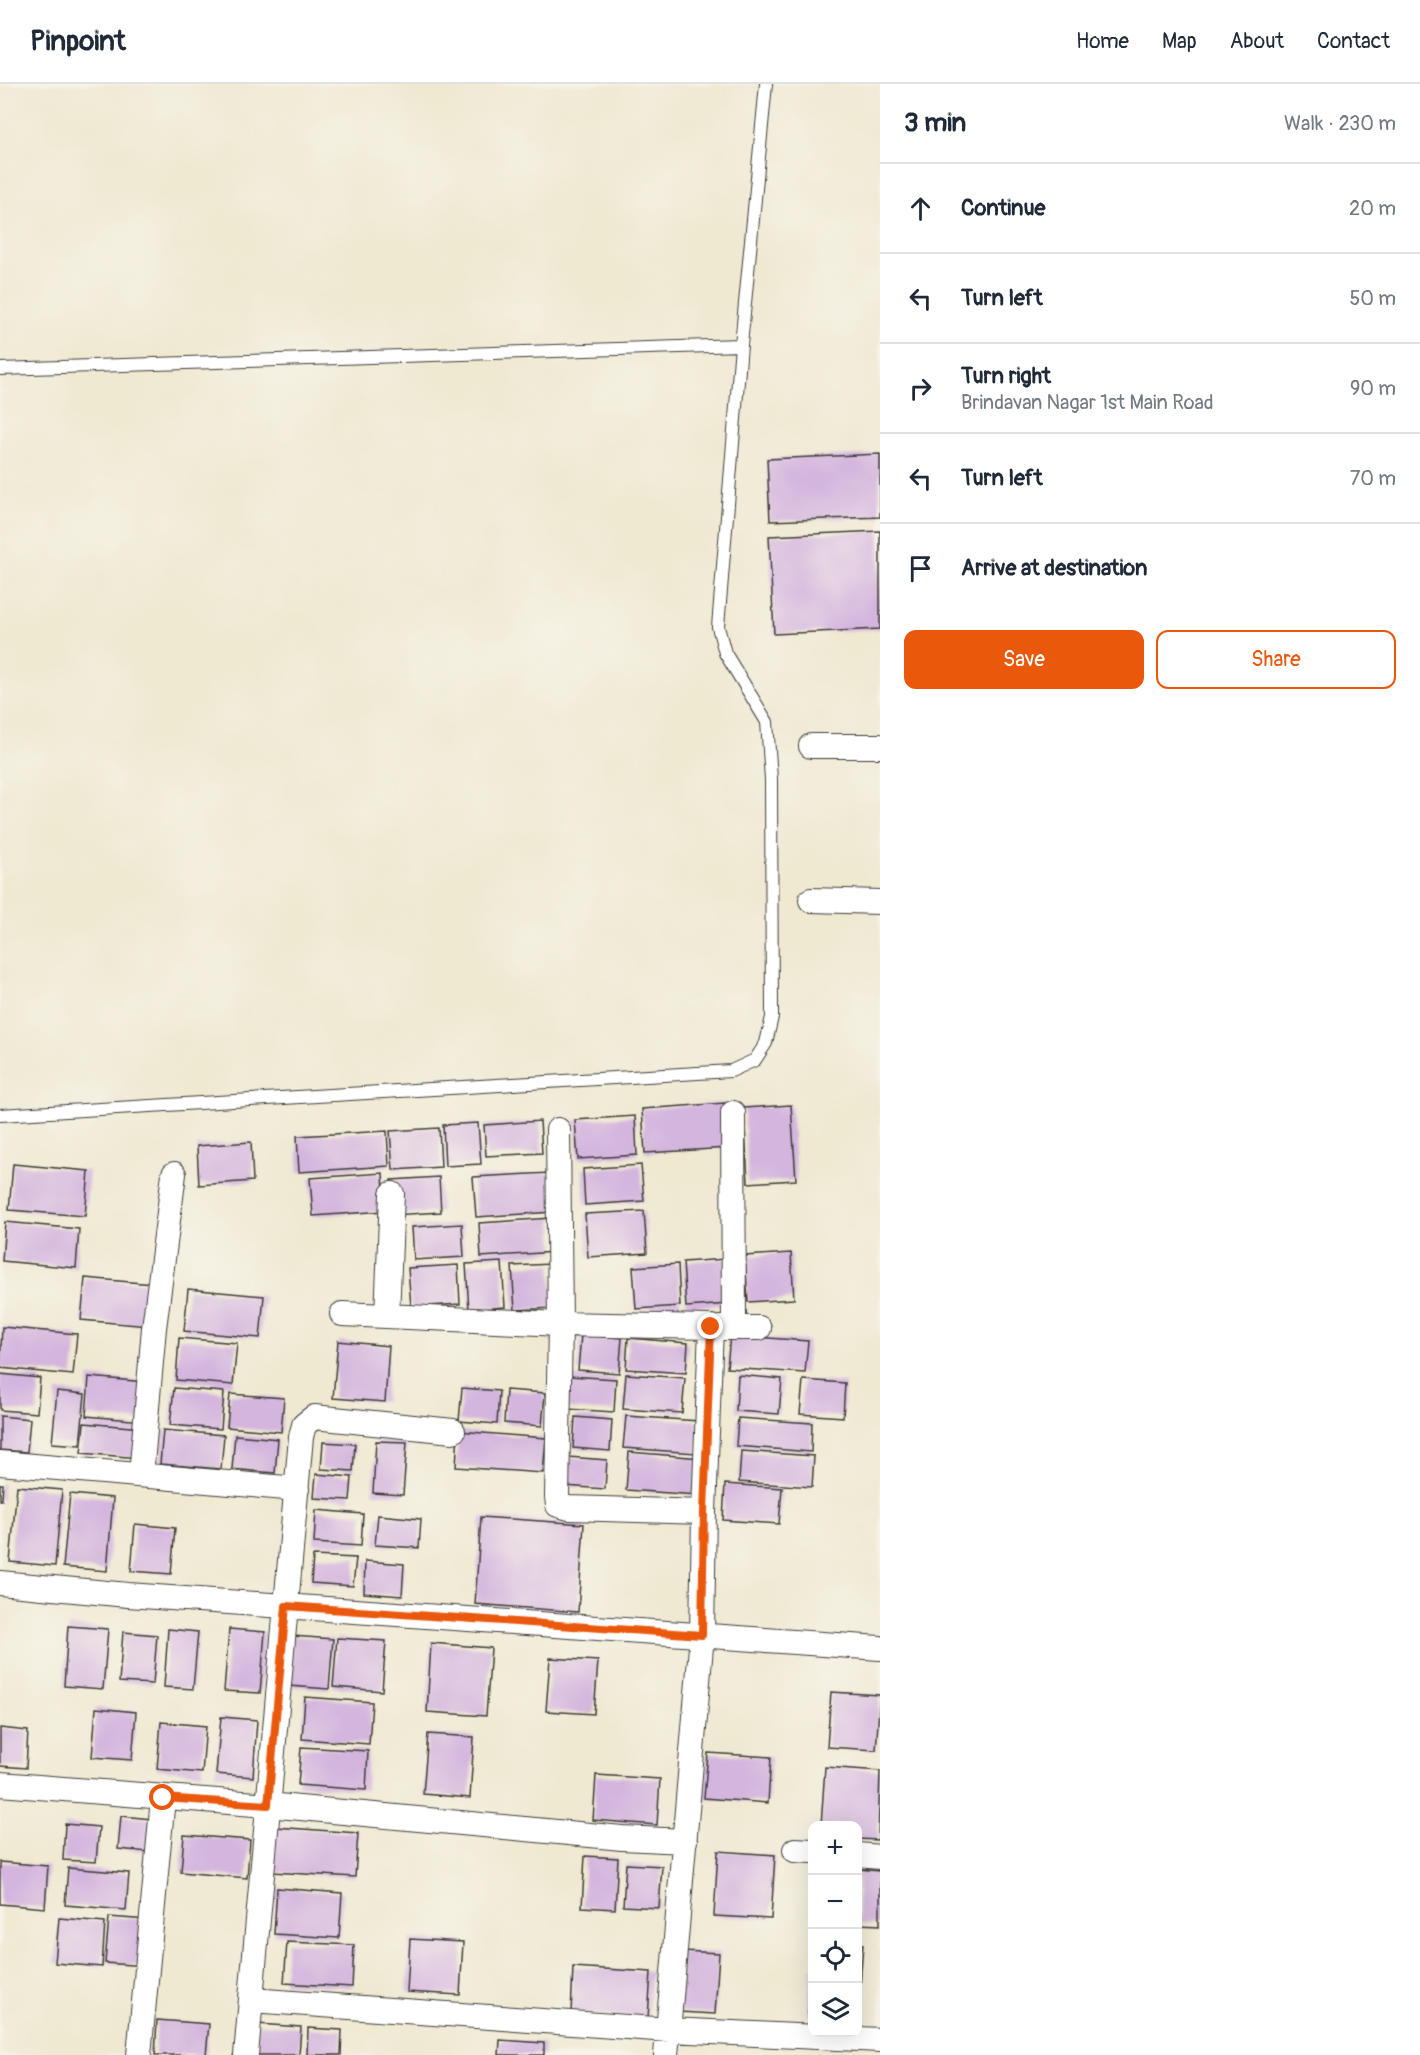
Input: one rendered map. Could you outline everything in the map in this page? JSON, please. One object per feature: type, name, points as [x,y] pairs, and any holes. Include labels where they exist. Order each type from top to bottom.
[{"type":"street","points":[[812,746],[880,746]]},
{"type":"street","points":[[810,900],[880,902]]},
{"type":"street","points":[[666,2055],[702,1635],[704,1512],[723,1328],[733,1113]]},
{"type":"street","points":[[558,1130],[561,1324],[558,1505],[569,1508],[704,1512]]},
{"type":"street","points":[[141,1475],[154,1328],[174,1174]]},
{"type":"street","points":[[387,1316],[392,1194]]},
{"type":"street","points":[[342,1314],[561,1324],[759,1328]]},
{"type":"street","points":[[246,2055],[304,1425],[314,1417],[453,1431]]},
{"type":"street","points":[[0,1463],[297,1489]]},
{"type":"street","points":[[0,1583],[286,1606],[880,1648]]},
{"type":"street","points":[[0,1784],[268,1805],[622,1838],[685,1841]]},
{"type":"street","points":[[139,2055],[163,1798]]},
{"type":"street","points":[[862,1855],[880,1857]]},
{"type":"street","points":[[251,2001],[669,2030],[880,2040]]},
{"type":"lane","points":[[0,1114],[731,1071],[755,1060],[766,1043],[772,1017],[771,779],[766,722],[725,653],[718,627],[741,345],[766,84]]},
{"type":"lane","points":[[0,369],[741,345]]},
{"type":"building","points":[[880,454],[880,517],[770,521],[767,459]]},
{"type":"building","points":[[880,531],[880,629],[774,634],[769,536]]},
{"type":"building","points":[[725,1103],[728,1148],[645,1153],[642,1109]]},
{"type":"building","points":[[791,1105],[796,1180],[748,1183],[744,1108]]},
{"type":"building","points":[[635,1116],[637,1155],[578,1159],[575,1120]]},
{"type":"building","points":[[540,1121],[542,1153],[486,1156],[484,1125]]},
{"type":"building","points":[[478,1123],[481,1164],[445,1166],[443,1125]]},
{"type":"building","points":[[439,1128],[441,1167],[393,1170],[390,1131]]},
{"type":"building","points":[[387,1131],[389,1166],[299,1172],[297,1136]]},
{"type":"building","points":[[251,1142],[253,1181],[199,1185],[197,1146]]},
{"type":"building","points":[[13,1164],[89,1171],[85,1216],[9,1210]]},
{"type":"building","points":[[641,1165],[644,1201],[585,1205],[583,1169]]},
{"type":"building","points":[[383,1173],[385,1211],[313,1216],[310,1178]]},
{"type":"building","points":[[550,1173],[553,1212],[476,1217],[473,1177]]},
{"type":"building","points":[[439,1177],[441,1212],[393,1215],[391,1180]]},
{"type":"building","points":[[644,1211],[647,1253],[588,1257],[585,1214]]},
{"type":"building","points":[[552,1218],[554,1252],[481,1257],[479,1223]]},
{"type":"building","points":[[5,1222],[79,1229],[76,1268],[2,1261]]},
{"type":"building","points":[[462,1224],[464,1257],[414,1260],[412,1227]]},
{"type":"building","points":[[791,1253],[794,1299],[748,1302],[745,1256]]},
{"type":"building","points":[[726,1259],[729,1304],[686,1307],[683,1262]]},
{"type":"building","points":[[502,1262],[505,1307],[469,1310],[466,1264]]},
{"type":"building","points":[[551,1264],[554,1308],[515,1310],[512,1266]]},
{"type":"building","points":[[678,1264],[680,1306],[636,1309],[633,1267]]},
{"type":"building","points":[[458,1265],[460,1304],[411,1307],[408,1268]]},
{"type":"building","points":[[85,1278],[153,1284],[149,1326],[81,1320]]},
{"type":"building","points":[[188,1289],[264,1296],[260,1338],[184,1331]]},
{"type":"building","points":[[2,1327],[77,1334],[73,1375],[0,1368]]},
{"type":"building","points":[[581,1335],[622,1338],[619,1373],[578,1370]]},
{"type":"building","points":[[730,1335],[808,1341],[805,1373],[727,1368]]},
{"type":"building","points":[[179,1338],[237,1343],[233,1385],[176,1380]]},
{"type":"building","points":[[628,1338],[688,1343],[686,1373],[626,1369]]},
{"type":"building","points":[[338,1341],[389,1346],[385,1402],[333,1398]]},
{"type":"building","points":[[0,1374],[40,1378],[37,1413],[0,1410]]},
{"type":"building","points":[[626,1374],[685,1378],[682,1413],[623,1409]]},
{"type":"building","points":[[738,1375],[782,1379],[779,1414],[736,1411]]},
{"type":"building","points":[[569,1376],[616,1379],[614,1412],[567,1409]]},
{"type":"building","points":[[89,1377],[146,1382],[143,1421],[86,1416]]},
{"type":"building","points":[[803,1380],[845,1383],[843,1417],[800,1414]]},
{"type":"building","points":[[174,1388],[224,1392],[221,1429],[170,1425]]},
{"type":"building","points":[[462,1388],[499,1391],[497,1424],[459,1421]]},
{"type":"building","points":[[506,1390],[545,1393],[542,1426],[504,1423]]},
{"type":"building","points":[[57,1391],[85,1394],[80,1445],[52,1443]]},
{"type":"building","points":[[230,1394],[284,1398],[281,1432],[227,1427]]},
{"type":"building","points":[[0,1416],[30,1419],[27,1452],[0,1450]]},
{"type":"building","points":[[626,1416],[699,1421],[697,1453],[623,1448]]},
{"type":"building","points":[[575,1417],[612,1420],[610,1451],[573,1448]]},
{"type":"building","points":[[738,1418],[812,1423],[811,1452],[736,1446]]},
{"type":"building","points":[[84,1423],[142,1428],[139,1458],[81,1453]]},
{"type":"building","points":[[163,1430],[224,1435],[221,1469],[160,1464]]},
{"type":"building","points":[[458,1431],[546,1438],[543,1473],[456,1467]]},
{"type":"building","points":[[235,1435],[278,1439],[275,1473],[232,1469]]},
{"type":"building","points":[[376,1441],[407,1442],[403,1495],[373,1493]]},
{"type":"building","points":[[323,1442],[355,1444],[353,1471],[321,1469]]},
{"type":"building","points":[[741,1451],[814,1456],[812,1487],[739,1482]]},
{"type":"building","points":[[629,1452],[701,1458],[698,1495],[626,1490]]},
{"type":"building","points":[[568,1457],[607,1460],[605,1489],[565,1486]]},
{"type":"building","points":[[316,1474],[352,1477],[350,1500],[314,1498]]},
{"type":"building","points":[[0,1484],[3,1484],[2,1500],[0,1500]]},
{"type":"building","points":[[725,1484],[782,1488],[779,1524],[723,1520]]},
{"type":"building","points":[[17,1486],[62,1490],[55,1566],[10,1562]]},
{"type":"building","points":[[70,1494],[113,1498],[107,1571],[63,1567]]},
{"type":"building","points":[[316,1510],[363,1514],[361,1546],[314,1543]]},
{"type":"building","points":[[378,1515],[421,1519],[419,1548],[375,1545]]},
{"type":"building","points":[[481,1517],[584,1524],[578,1612],[475,1604]]},
{"type":"building","points":[[135,1524],[175,1528],[171,1574],[131,1571]]},
{"type":"building","points":[[313,1556],[356,1558],[353,1586],[311,1583]]},
{"type":"building","points":[[365,1561],[404,1564],[402,1596],[364,1593]]},
{"type":"building","points":[[68,1626],[108,1629],[103,1689],[64,1686]]},
{"type":"building","points":[[168,1629],[198,1632],[193,1689],[164,1687]]},
{"type":"building","points":[[229,1629],[265,1632],[260,1693],[224,1691]]},
{"type":"building","points":[[123,1632],[157,1635],[153,1684],[119,1682]]},
{"type":"building","points":[[292,1636],[333,1639],[329,1689],[289,1686]]},
{"type":"building","points":[[337,1638],[386,1641],[382,1691],[333,1687]]},
{"type":"building","points":[[431,1643],[491,1648],[486,1716],[427,1712]]},
{"type":"building","points":[[550,1658],[598,1661],[594,1714],[546,1711]]},
{"type":"building","points":[[831,1692],[880,1695],[876,1750],[827,1747]]},
{"type":"building","points":[[305,1697],[372,1702],[369,1744],[302,1739]]},
{"type":"building","points":[[96,1708],[136,1712],[132,1760],[92,1757]]},
{"type":"building","points":[[221,1717],[257,1720],[253,1777],[216,1774]]},
{"type":"building","points":[[161,1722],[206,1726],[202,1773],[157,1769]]},
{"type":"building","points":[[0,1728],[28,1731],[26,1768],[0,1766]]},
{"type":"building","points":[[428,1734],[474,1737],[470,1798],[423,1794]]},
{"type":"building","points":[[301,1747],[368,1751],[366,1790],[298,1785]]},
{"type":"building","points":[[708,1753],[771,1757],[768,1803],[704,1798]]},
{"type":"building","points":[[825,1767],[880,1771],[878,1840],[862,1839],[862,1821],[821,1821]]},
{"type":"building","points":[[596,1775],[660,1779],[657,1825],[593,1820]]},
{"type":"building","points":[[121,1816],[152,1819],[149,1852],[118,1849]]},
{"type":"building","points":[[65,1824],[99,1827],[96,1862],[63,1860]]},
{"type":"building","points":[[275,1827],[358,1833],[355,1877],[272,1872]]},
{"type":"building","points":[[184,1835],[250,1840],[247,1878],[181,1872]]},
{"type":"building","points":[[718,1851],[775,1855],[771,1919],[714,1916]]},
{"type":"building","points":[[585,1856],[618,1858],[615,1909],[582,1907]]},
{"type":"building","points":[[0,1862],[48,1866],[45,1908],[0,1904]]},
{"type":"building","points":[[626,1864],[662,1866],[659,1908],[623,1906]]},
{"type":"building","points":[[68,1868],[129,1873],[126,1910],[65,1905]]},
{"type":"building","points":[[862,1869],[880,1871],[880,1925],[862,1924]]},
{"type":"building","points":[[277,1888],[342,1893],[339,1938],[274,1934]]},
{"type":"building","points":[[109,1917],[148,1920],[144,1966],[105,1963]]},
{"type":"building","points":[[59,1918],[105,1922],[102,1967],[55,1963]]},
{"type":"building","points":[[410,1939],[463,1942],[460,1995],[407,1992]]},
{"type":"building","points":[[287,1942],[354,1945],[352,1987],[284,1983]]},
{"type":"building","points":[[682,1951],[719,1953],[715,2014],[679,2012]]},
{"type":"building","points":[[573,1967],[651,1972],[648,2018],[571,2013]]},
{"type":"building","points":[[157,2020],[209,2024],[206,2055],[155,2055]]},
{"type":"building","points":[[257,2024],[301,2027],[299,2055],[255,2055]]},
{"type":"building","points":[[308,2028],[342,2030],[341,2055],[307,2055]]},
{"type":"building","points":[[500,2040],[544,2043],[544,2055],[499,2055]]},
{"type":"route","points":[[163,1798],[268,1805],[286,1606],[702,1635],[711,1327]]}]
